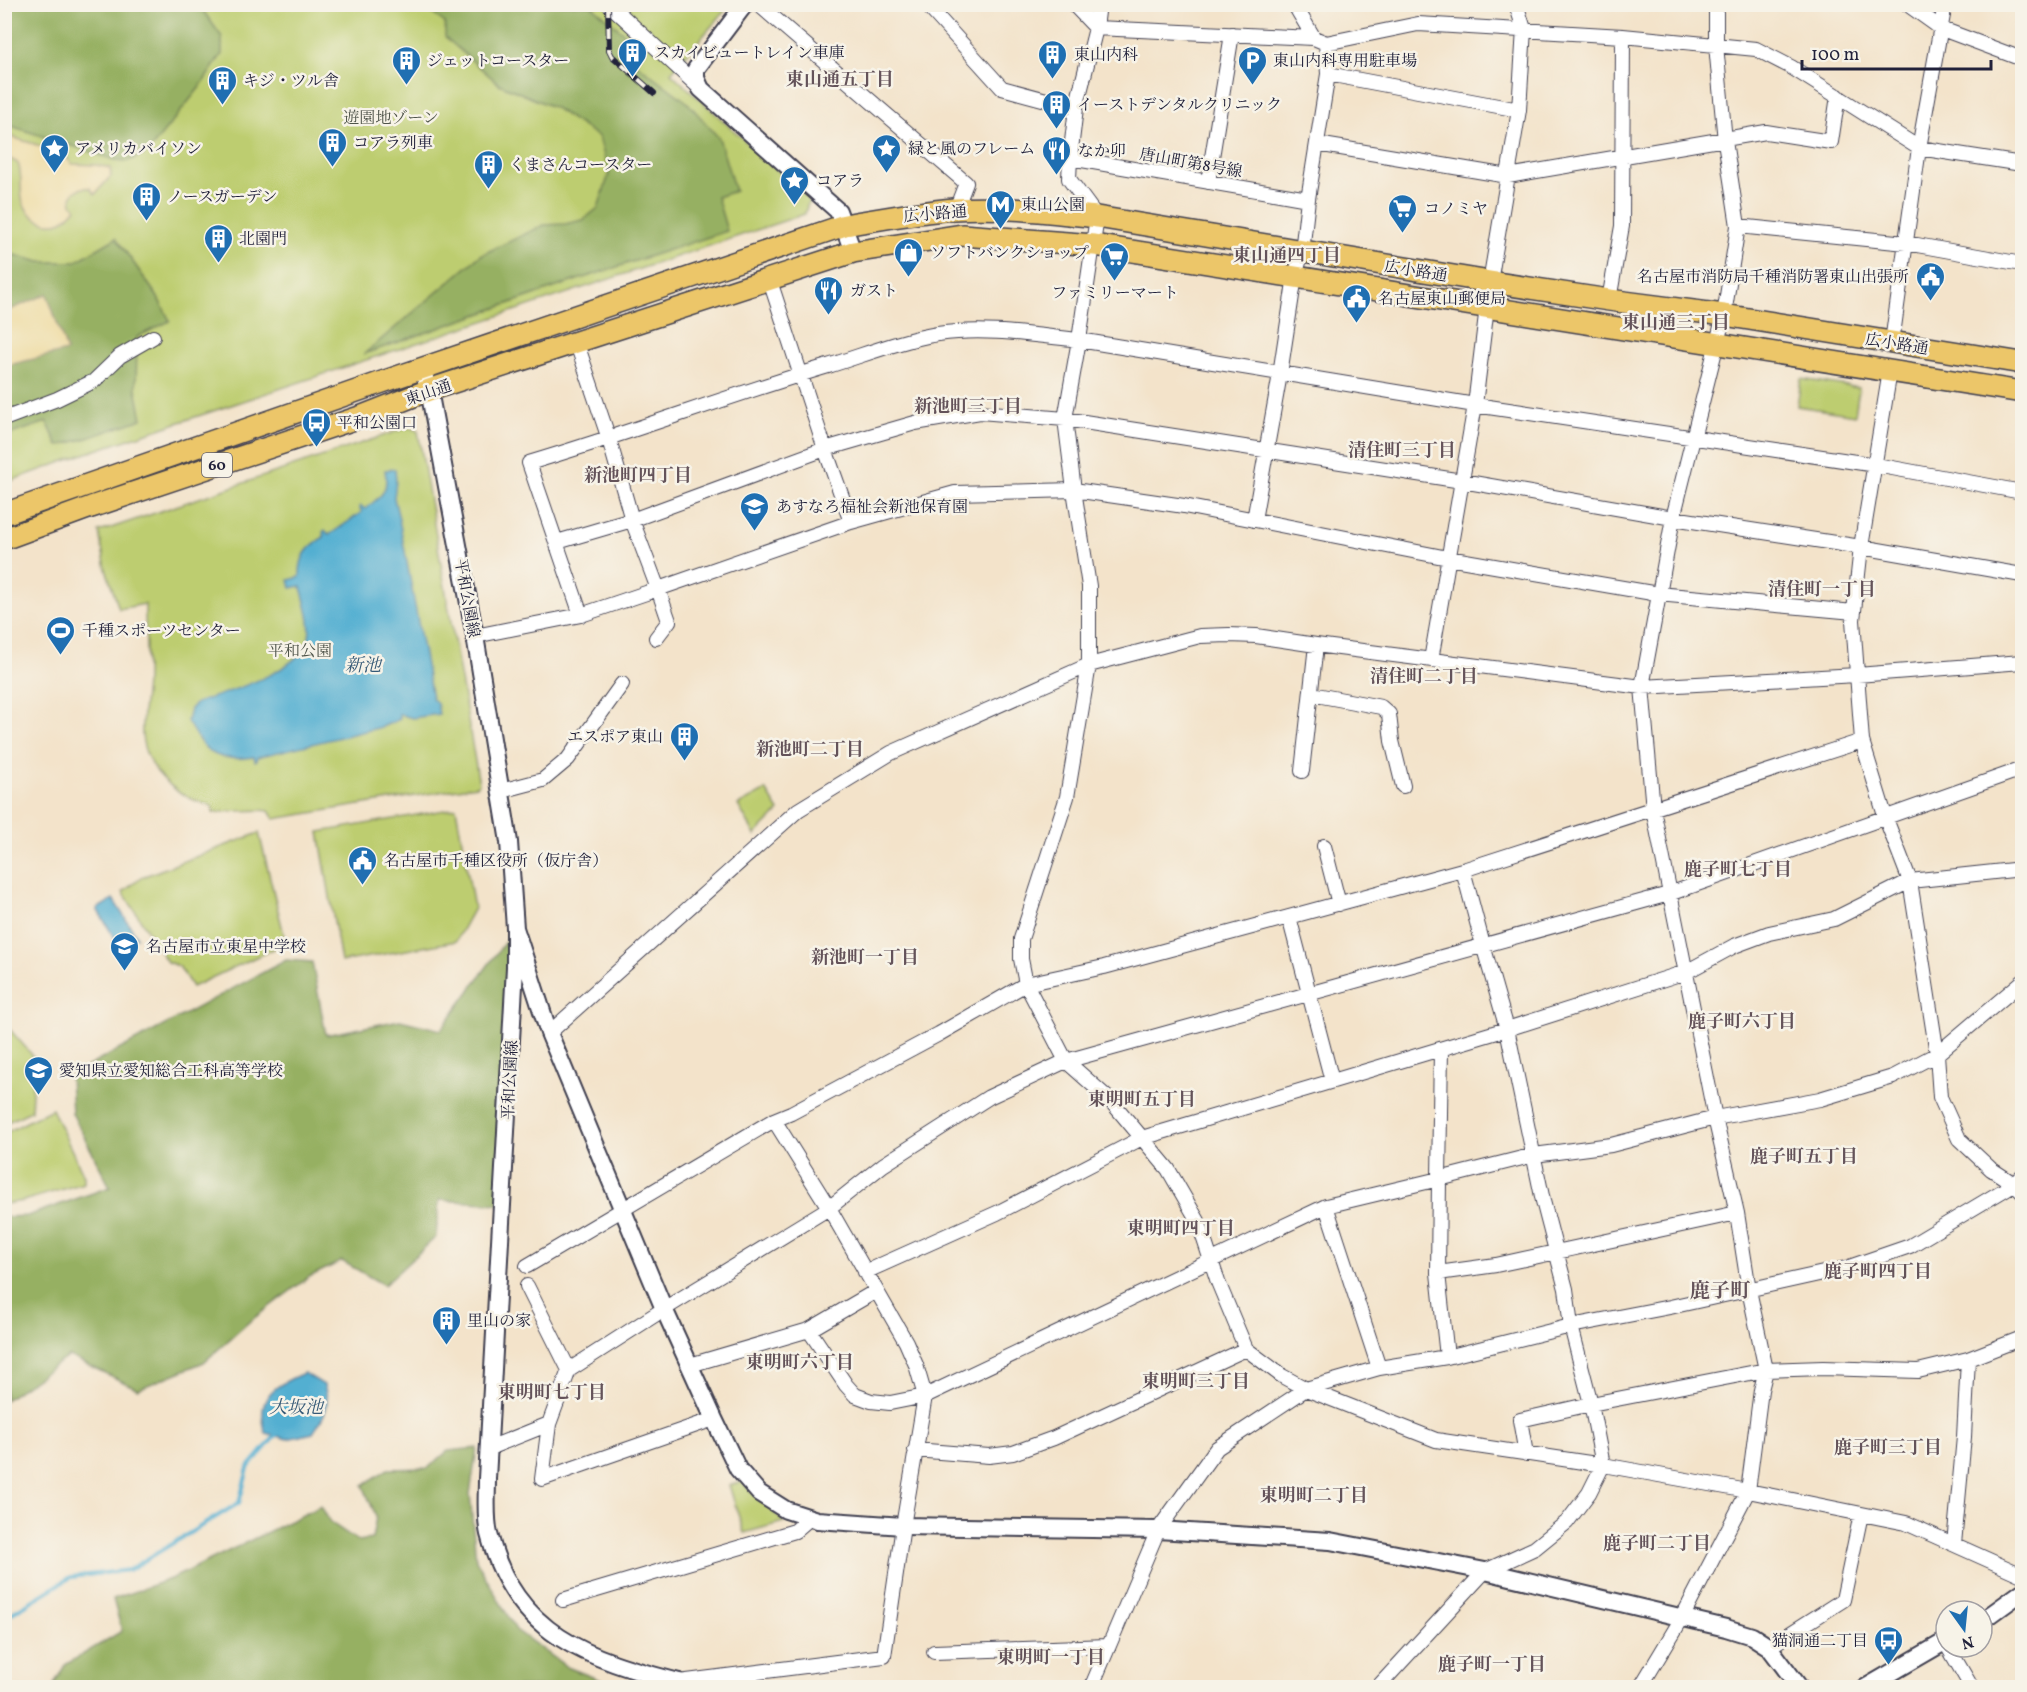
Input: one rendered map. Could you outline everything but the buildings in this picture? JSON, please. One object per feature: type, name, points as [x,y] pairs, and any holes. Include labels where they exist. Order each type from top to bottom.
[{"type":"main road","name":"広小路通","points":[[845,225],[956,209],[1032,210],[1097,217],[1490,282],[1724,315],[2022,363]]},
{"type":"main road","name":"東山通","points":[[4,514],[422,368],[845,225]]},
{"type":"main road","name":"広小路通","points":[[853,252],[962,235],[1094,245],[2022,392]]},
{"type":"main road","name":"東山通","points":[[4,539],[102,503],[360,417],[429,390],[577,344],[769,278],[853,252]]},
{"type":"street","points":[[609,4],[835,208],[845,225],[853,252]]},
{"type":"street","points":[[701,89],[696,78],[696,69],[745,4]]},
{"type":"street","points":[[758,4],[966,183],[956,209]]},
{"type":"street","points":[[926,4],[1002,88],[1076,108]]},
{"type":"street","points":[[1072,4],[1096,28],[1232,34],[1320,41],[1418,24],[1623,36],[1756,49],[1791,67],[1919,148],[2022,164]]},
{"type":"street","points":[[1099,4],[1096,28],[1076,108],[1070,158],[1070,179],[1097,217],[1065,419],[1089,586],[1089,665],[1067,797],[1021,939],[1021,959],[1026,984],[1066,1061],[1112,1101],[1168,1169],[1198,1221],[1246,1349],[1282,1376],[1306,1389],[1436,1440],[1749,1491],[1906,1523],[2022,1575]]},
{"type":"street","points":[[1254,520],[1295,276],[1302,252],[1328,74],[1320,41],[1294,4]]},
{"type":"street","points":[[1431,660],[1462,481],[1490,282],[1519,110],[1524,29],[1516,4]]},
{"type":"street","points":[[1640,1688],[1682,1618],[1749,1491],[1761,1390],[1766,1370],[1749,1290],[1737,1213],[1715,1118],[1653,809],[1642,687],[1673,518],[1695,436],[1715,343],[1724,315],[1738,226],[1725,141],[1716,45],[1716,4]]},
{"type":"street","points":[[1907,4],[1942,29],[2022,59]]},
{"type":"street","points":[[1892,342],[1919,148],[1946,4]]},
{"type":"street","points":[[1208,182],[1232,34]]},
{"type":"street","points":[[1609,300],[1622,226],[1623,36]]},
{"type":"street","points":[[1328,74],[1519,110]]},
{"type":"street","points":[[1317,144],[1509,176],[1725,141],[1766,132],[1831,142],[1838,96]]},
{"type":"street","name":"唐山町第8号線","points":[[1070,158],[1308,199]]},
{"type":"street","points":[[1738,226],[1906,243],[2022,264]]},
{"type":"street","points":[[769,278],[851,522]]},
{"type":"street","points":[[582,615],[529,463],[609,439],[801,374],[938,334],[1004,332],[1079,340],[1474,405],[1695,436],[1876,465],[2022,492]]},
{"type":"street","points":[[4,419],[57,399],[94,381],[120,356],[153,337]]},
{"type":"street","points":[[577,344],[609,439],[632,520],[669,621],[656,638]]},
{"type":"street","name":"平和公園線","points":[[422,368],[429,390],[475,636],[501,791],[509,842],[515,928],[515,967],[487,1479],[489,1532],[500,1566],[515,1596],[535,1619],[572,1647],[605,1661],[682,1685]]},
{"type":"street","points":[[1890,371],[1861,547],[1854,612],[1862,741],[1886,819],[1910,881],[1936,1054],[1940,1096],[1959,1139],[1991,1169],[2020,1184]]},
{"type":"street","points":[[557,542],[632,520],[825,449],[915,423],[981,412],[1065,419],[1462,481],[2022,575]]},
{"type":"street","points":[[475,636],[582,615],[851,522],[955,493],[1074,490],[1184,506],[1448,558],[1658,594],[1854,612]]},
{"type":"street","points":[[549,1033],[798,810],[891,753],[1089,665],[1200,636],[1256,636],[1642,687],[1857,675],[2022,662]]},
{"type":"street","points":[[1302,771],[1316,645]]},
{"type":"street","points":[[501,791],[543,780],[568,759],[622,684]]},
{"type":"street","points":[[1311,694],[1381,707],[1386,710],[1391,721],[1392,741],[1403,786]]},
{"type":"street","points":[[527,1266],[774,1119],[790,1113],[939,1034],[1026,984],[1104,967],[1463,870],[1862,741]]},
{"type":"street","points":[[714,1419],[542,1479],[549,1424],[569,1370],[829,1208],[883,1165],[989,1097],[1066,1061],[1669,894],[2022,769]]},
{"type":"street","points":[[1324,846],[1339,904]]},
{"type":"street","points":[[865,1272],[997,1213],[1143,1138],[1508,1029],[1686,972],[1734,946],[1769,933],[1834,919],[1910,881],[2022,869]]},
{"type":"street","points":[[1377,1688],[1485,1571],[1534,1548],[1567,1522],[1589,1493],[1603,1466],[1591,1404],[1571,1326],[1566,1289],[1543,1201],[1508,1029],[1463,870]]},
{"type":"street","points":[[1289,918],[1332,1081]]},
{"type":"street","points":[[515,928],[549,1033],[664,1309],[714,1419],[738,1469],[759,1493],[786,1510],[817,1520],[903,1526],[1158,1530],[1330,1541],[1485,1571],[1752,1636],[1769,1647],[1800,1688]]},
{"type":"street","points":[[809,1330],[855,1395],[871,1401],[890,1403],[925,1396],[1326,1206],[1534,1155],[1611,1145],[1715,1118],[1820,1099],[1893,1077],[1936,1054],[2022,982]]},
{"type":"street","points":[[1441,1049],[1438,1273],[1447,1357]]},
{"type":"street","points":[[682,1685],[884,1656],[925,1396],[906,1342],[829,1208],[774,1119]]},
{"type":"street","points":[[1091,1688],[1158,1530],[1217,1448],[1306,1389],[1379,1368],[1447,1357],[1571,1326],[1670,1307],[1846,1268],[1910,1246],[2020,1184]]},
{"type":"street","points":[[1326,1206],[1379,1368]]},
{"type":"street","points":[[1438,1273],[1496,1265],[1737,1213]]},
{"type":"street","points":[[527,1286],[569,1370]]},
{"type":"street","points":[[690,1365],[809,1330],[876,1291]]},
{"type":"street","points":[[1526,1454],[1520,1420],[1766,1370],[1823,1368],[1918,1371],[1968,1359],[2022,1338]]},
{"type":"street","points":[[915,1450],[989,1456],[1013,1454],[1054,1438],[1246,1349]]},
{"type":"street","points":[[1954,1544],[1964,1437],[1968,1359]]},
{"type":"street","points":[[489,1448],[549,1424]]},
{"type":"street","points":[[1769,1647],[1843,1600],[1861,1514]]},
{"type":"street","points":[[563,1600],[795,1531],[810,1518]]},
{"type":"street","points":[[1994,1612],[2022,1592]]},
{"type":"street","points":[[934,1652],[1108,1646]]},
{"type":"street","points":[[1865,1688],[1934,1651]]},
{"type":"street","points":[[1955,1659],[1972,1688]]},
{"type":"green space","points":[[5,4],[199,5],[222,37],[222,54],[200,87],[152,147],[143,155],[128,161],[115,160],[5,124]]},
{"type":"green space","name":"遊園地ゾーン","points":[[5,5],[730,5],[671,73],[809,199],[805,214],[84,454],[5,483]]},
{"type":"green space","points":[[421,5],[591,5],[644,50],[634,62],[687,102],[719,138],[735,191],[717,197],[727,231],[364,354],[481,255],[544,225],[583,220],[598,208],[609,174],[599,137],[555,108],[499,84],[445,37],[445,23]]},
{"type":"green space","points":[[116,238],[157,296],[170,321],[137,337],[136,389],[142,419],[58,446],[47,422],[5,436],[4,257],[15,255],[40,262],[75,262]]},
{"type":"green space","points":[[1801,379],[1859,388],[1855,415],[1797,406]]},
{"type":"green space","name":"平和公園","points":[[409,427],[418,431],[479,784],[274,819],[269,811],[265,810],[213,813],[213,806],[188,797],[166,781],[150,760],[145,748],[142,728],[146,686],[145,604],[119,609],[106,569],[99,532]]},
{"type":"green space","points":[[766,790],[779,811],[755,835],[738,805]]},
{"type":"green space","points":[[456,808],[474,908],[456,941],[341,962],[319,832]]},
{"type":"green space","points":[[259,833],[286,943],[192,987],[179,966],[167,962],[123,892],[142,877]]},
{"type":"green space","points":[[515,928],[499,1204],[439,1200],[436,1237],[384,1285],[342,1261],[309,1277],[249,1322],[204,1362],[138,1389],[69,1356],[5,1400],[4,1217],[27,1216],[110,1187],[72,1113],[70,1076],[286,960],[312,962],[326,1035],[400,1020],[441,1030]]},
{"type":"green space","points":[[4,1023],[34,1057],[31,1111],[5,1123]]},
{"type":"green space","points":[[52,1109],[84,1176],[84,1183],[5,1204],[5,1133]]},
{"type":"green space","points":[[477,1448],[470,1494],[476,1560],[516,1630],[567,1667],[618,1687],[56,1687],[54,1684],[65,1665],[122,1631],[113,1599],[173,1578],[321,1506],[330,1522],[358,1541],[372,1539],[376,1517],[363,1485],[388,1469],[428,1468],[448,1451]]},
{"type":"green space","points":[[742,1482],[784,1522],[744,1533],[729,1485]]},
{"type":"sand","points":[[5,135],[63,153],[72,164],[110,168],[111,176],[95,194],[90,188],[76,190],[71,197],[72,204],[76,208],[64,220],[50,223],[38,220],[23,202],[18,163],[6,157]]},
{"type":"sand","points":[[47,294],[67,351],[5,366],[5,312]]},
{"type":"water","name":"新池","points":[[395,469],[394,498],[432,698],[437,703],[439,714],[412,718],[399,714],[400,719],[382,727],[257,757],[255,761],[254,757],[230,758],[220,757],[213,753],[200,741],[187,721],[190,709],[196,703],[243,687],[293,661],[303,649],[310,631],[301,586],[291,588],[289,580],[300,577],[305,553],[324,537],[323,532],[325,530],[329,535],[362,512],[359,507],[365,509],[375,501],[385,489],[385,470]]},
{"type":"water","points":[[113,899],[137,937],[120,947],[97,909]]},
{"type":"water","name":"大坂池","points":[[304,1373],[324,1385],[327,1405],[324,1416],[313,1433],[287,1439],[266,1433],[263,1421],[265,1401],[284,1382]]},
{"type":"waterway","points":[[4,1618],[71,1577],[129,1570],[239,1503],[248,1468],[276,1435]]},
{"type":"railway","points":[[608,4],[609,50],[612,56],[654,93]]},
{"type":"place","name":"スカイビュートレイン車庫","points":[[633,78]]},
{"type":"place","name":"東山内科","points":[[1053,80]]},
{"type":"place","name":"ジェットコースター","points":[[406,86]]},
{"type":"place","name":"東山内科専用駐車場","points":[[1252,86]]},
{"type":"place","name":"キジ・ツル舎","points":[[222,106]]},
{"type":"place","name":"イーストデンタルクリニック","points":[[1056,130]]},
{"type":"place","name":"コアラ列車","points":[[332,168]]},
{"type":"place","name":"アメリカバイソン","points":[[54,174]]},
{"type":"place","name":"緑と風のフレーム","points":[[887,174]]},
{"type":"place","name":"なか卯","points":[[1057,176]]},
{"type":"place","name":"くまさんコースター","points":[[488,190]]},
{"type":"place","name":"コアラ","points":[[795,206]]},
{"type":"place","name":"ノースガーデン","points":[[146,222]]},
{"type":"place","name":"東山公園","points":[[1000,230]]},
{"type":"place","name":"コノミヤ","points":[[1403,234]]},
{"type":"place","name":"北園門","points":[[218,264]]},
{"type":"place","name":"ソフトバンクショップ","points":[[909,278]]},
{"type":"place","name":"ファミリーマート","points":[[1115,282]]},
{"type":"place","name":"名古屋市消防局千種消防署東山出張所","points":[[1930,302]]},
{"type":"place","name":"ガスト","points":[[829,316]]},
{"type":"place","name":"名古屋東山郵便局","points":[[1357,324]]},
{"type":"place","name":"平和公園口","points":[[316,448]]},
{"type":"place","name":"あすなろ福祉会新池保育園","points":[[755,532]]},
{"type":"place","name":"千種スポーツセンター","points":[[61,656]]},
{"type":"place","name":"エスポア東山","points":[[684,762]]},
{"type":"place","name":"名古屋市千種区役所（仮庁舎）","points":[[363,886]]},
{"type":"place","name":"名古屋市立東星中学校","points":[[125,972]]},
{"type":"place","name":"愛知県立愛知総合工科高等学校","points":[[38,1096]]},
{"type":"place","name":"里山の家","points":[[446,1346]]},
{"type":"place","name":"猫洞通二丁目","points":[[1889,1666]]},
{"type":"district","name":"東山通五丁目","points":[[840,79]]},
{"type":"district","name":"東山通四丁目","points":[[1287,255]]},
{"type":"district","name":"東山通三丁目","points":[[1676,322]]},
{"type":"district","name":"新池町三丁目","points":[[968,406]]},
{"type":"district","name":"清住町三丁目","points":[[1402,450]]},
{"type":"district","name":"新池町四丁目","points":[[638,475]]},
{"type":"district","name":"清住町一丁目","points":[[1822,589]]},
{"type":"district","name":"清住町二丁目","points":[[1424,676]]},
{"type":"district","name":"新池町二丁目","points":[[810,749]]},
{"type":"district","name":"鹿子町七丁目","points":[[1738,869]]},
{"type":"district","name":"新池町一丁目","points":[[865,957]]},
{"type":"district","name":"鹿子町六丁目","points":[[1742,1021]]},
{"type":"district","name":"東明町五丁目","points":[[1142,1099]]},
{"type":"district","name":"鹿子町五丁目","points":[[1804,1156]]},
{"type":"district","name":"東明町四丁目","points":[[1181,1228]]},
{"type":"district","name":"鹿子町四丁目","points":[[1878,1271]]},
{"type":"district","name":"鹿子町","points":[[1720,1290]]},
{"type":"district","name":"東明町六丁目","points":[[800,1362]]},
{"type":"district","name":"東明町三丁目","points":[[1196,1381]]},
{"type":"district","name":"東明町七丁目","points":[[552,1392]]},
{"type":"district","name":"鹿子町三丁目","points":[[1888,1447]]},
{"type":"district","name":"東明町二丁目","points":[[1314,1495]]},
{"type":"district","name":"鹿子町二丁目","points":[[1657,1543]]},
{"type":"district","name":"東明町一丁目","points":[[1051,1657]]},
{"type":"district","name":"鹿子町一丁目","points":[[1492,1664]]}]
